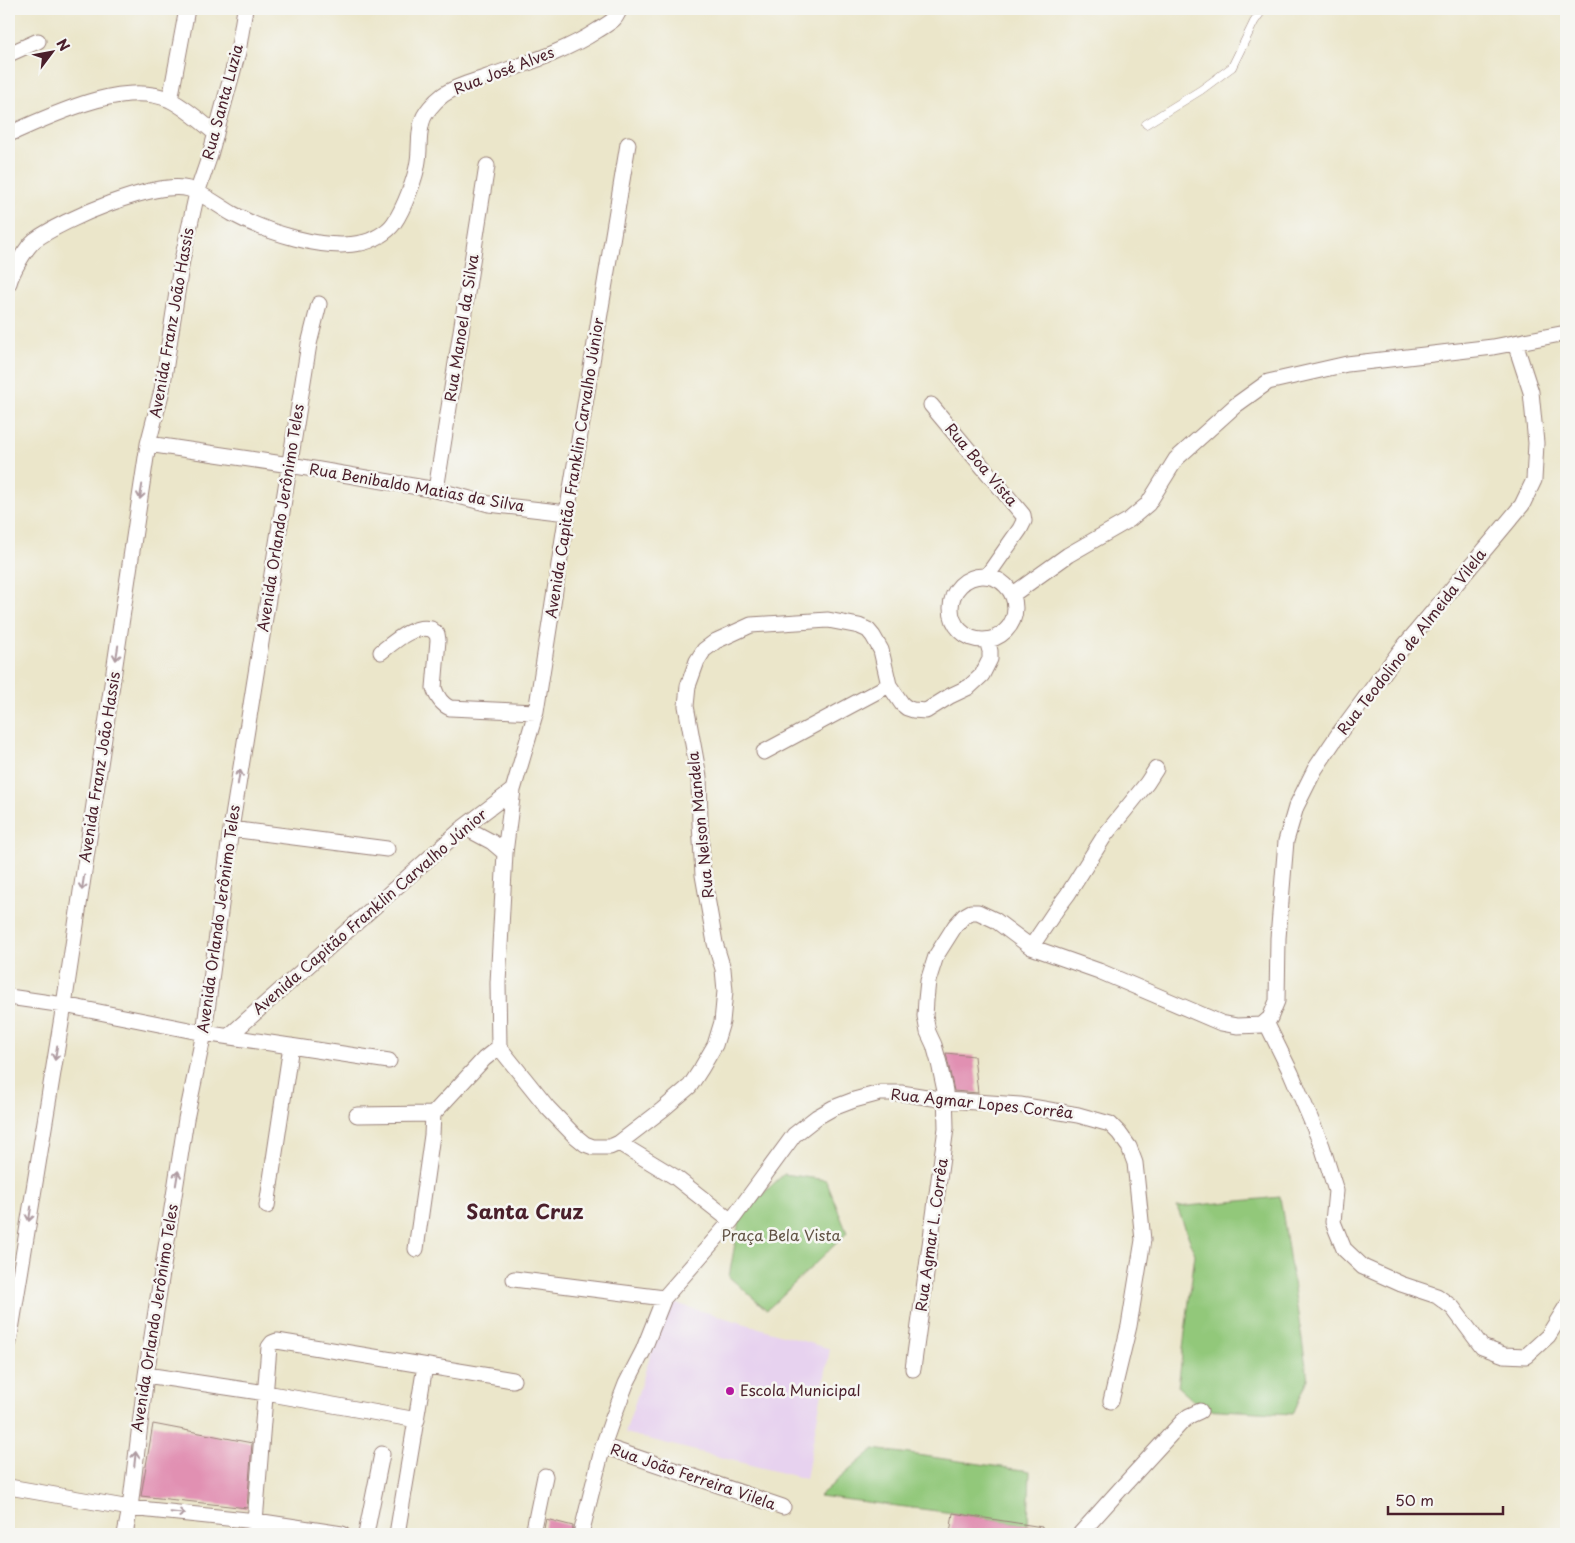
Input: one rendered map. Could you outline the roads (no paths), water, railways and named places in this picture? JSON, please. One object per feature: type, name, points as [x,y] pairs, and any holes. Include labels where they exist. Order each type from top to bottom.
[{"type":"street","points":[[170,100],[187,9]]},
{"type":"street","name":"Rua Santa Luzia","points":[[197,193],[216,134],[238,52],[245,9]]},
{"type":"street","name":"Rua José Alves","points":[[10,275],[34,241],[87,213],[145,192],[177,187],[197,193],[265,230],[294,238],[346,245],[371,240],[382,234],[393,224],[397,217],[408,195],[418,164],[422,122],[430,109],[444,95],[461,86],[521,66],[580,42],[614,19],[620,9]]},
{"type":"street","points":[[9,54],[38,40]]},
{"type":"street","points":[[9,134],[70,108],[115,95],[131,93],[170,100],[196,117],[216,134]]},
{"type":"street","name":"Avenida Capitão Franklin Carvalho Júnior","points":[[500,1047],[498,983],[505,853],[513,790],[536,712],[628,144]]},
{"type":"street","name":"Rua Manoel da Silva","points":[[436,490],[487,166]]},
{"type":"street","name":"Avenida Franz João Hassis","points":[[9,1342],[64,1005],[148,444],[162,390],[182,260],[197,193]]},
{"type":"street","name":"Avenida Orlando Jerônimo Teles","points":[[125,1534],[130,1508],[146,1374],[186,1119],[204,1033],[230,829],[309,344],[319,304]]},
{"type":"street","points":[[1012,595],[1068,555],[1129,520],[1148,504],[1176,459],[1236,405],[1268,382],[1347,364],[1493,347],[1566,333]]},
{"type":"street","name":"Rua Teodolino de Almeida Vilela","points":[[1266,1022],[1270,1018],[1277,1001],[1278,938],[1286,841],[1296,807],[1315,769],[1340,732],[1400,651],[1522,506],[1534,480],[1536,443],[1531,392],[1515,343]]},
{"type":"street","name":"Rua Boa Vista","points":[[930,405],[1023,515],[1024,521],[1020,530],[987,576]]},
{"type":"street","name":"Rua Benibaldo Matias da Silva","points":[[148,444],[290,465],[436,490],[489,504],[567,513]]},
{"type":"street","points":[[987,576],[997,580],[1006,586],[1012,595],[1015,606],[1013,618],[1008,629],[999,636],[987,640],[974,639],[962,633],[954,622],[951,609],[954,596],[961,584],[973,578],[987,576]]},
{"type":"street","name":"Rua Nelson Mandela","points":[[622,1141],[690,1086],[715,1044],[722,1022],[725,991],[723,969],[715,943],[703,876],[699,777],[686,706],[688,686],[697,660],[704,650],[716,641],[752,626],[828,620],[859,626],[868,630],[881,650],[889,685],[902,704],[907,708],[926,711],[950,696],[969,688],[982,675],[990,658],[987,640]]},
{"type":"street","points":[[381,652],[408,633],[421,628],[431,629],[437,634],[438,640],[434,688],[436,695],[444,705],[450,708],[536,712]]},
{"type":"street","points":[[764,752],[889,685]]},
{"type":"street","points":[[1031,947],[1068,894],[1105,835],[1156,769]]},
{"type":"street","name":"Avenida Capitão Franklin Carvalho Júnior","points":[[229,1036],[464,827],[513,790]]},
{"type":"street","points":[[464,827],[492,842],[505,853]]},
{"type":"street","points":[[230,829],[387,849]]},
{"type":"street","points":[[946,1100],[939,1063],[934,1044],[928,1032],[925,1016],[928,981],[936,956],[955,926],[964,916],[971,912],[978,912],[995,920],[1031,947],[1099,971],[1220,1023],[1237,1026],[1262,1025],[1266,1022],[1291,1073],[1322,1146],[1336,1192],[1333,1222],[1344,1249],[1363,1267],[1401,1284],[1437,1296],[1453,1308],[1482,1346],[1504,1356],[1526,1356],[1548,1336],[1566,1308]]},
{"type":"street","points":[[9,997],[64,1005],[204,1033],[389,1061]]},
{"type":"street","points":[[267,1206],[291,1046]]},
{"type":"street","points":[[416,1248],[432,1135],[433,1114],[484,1059],[500,1047],[548,1108],[585,1144],[602,1148],[622,1141],[675,1177],[731,1221]]},
{"type":"street","name":"Rua Agmar Lopes Corrêa","points":[[582,1534],[603,1446],[626,1384],[643,1350],[664,1298],[731,1221],[794,1135],[817,1117],[833,1108],[880,1093],[901,1093],[946,1100],[1020,1105],[1078,1114],[1110,1124],[1119,1133],[1129,1147],[1135,1163],[1143,1240],[1129,1326],[1111,1401]]},
{"type":"street","name":"Rua Agmar L. Corrêa","points":[[913,1369],[944,1147],[946,1100]]},
{"type":"street","points":[[357,1115],[433,1114]]},
{"type":"street","points":[[514,1280],[664,1298]]},
{"type":"street","points":[[255,1528],[269,1347],[274,1341],[513,1380]]},
{"type":"street","points":[[397,1534],[425,1366]]},
{"type":"street","points":[[146,1374],[417,1420]]},
{"type":"street","points":[[1080,1534],[1182,1422],[1200,1410]]},
{"type":"street","name":"Rua João Ferreira Vilela","points":[[603,1446],[783,1507]]},
{"type":"street","points":[[366,1534],[382,1454]]},
{"type":"street","points":[[532,1534],[546,1476]]},
{"type":"street","points":[[9,1487],[255,1528],[342,1534]]},
{"type":"lane","points":[[1146,124],[1201,90],[1232,67],[1254,22],[1264,9]]},
{"type":"place","name":"Escola Municipal","points":[[730,1391]]},
{"type":"district","name":"Santa Cruz","points":[[525,1212]]},
{"type":"park label","name":"Praça Bela Vista","points":[[781,1236]]}]
